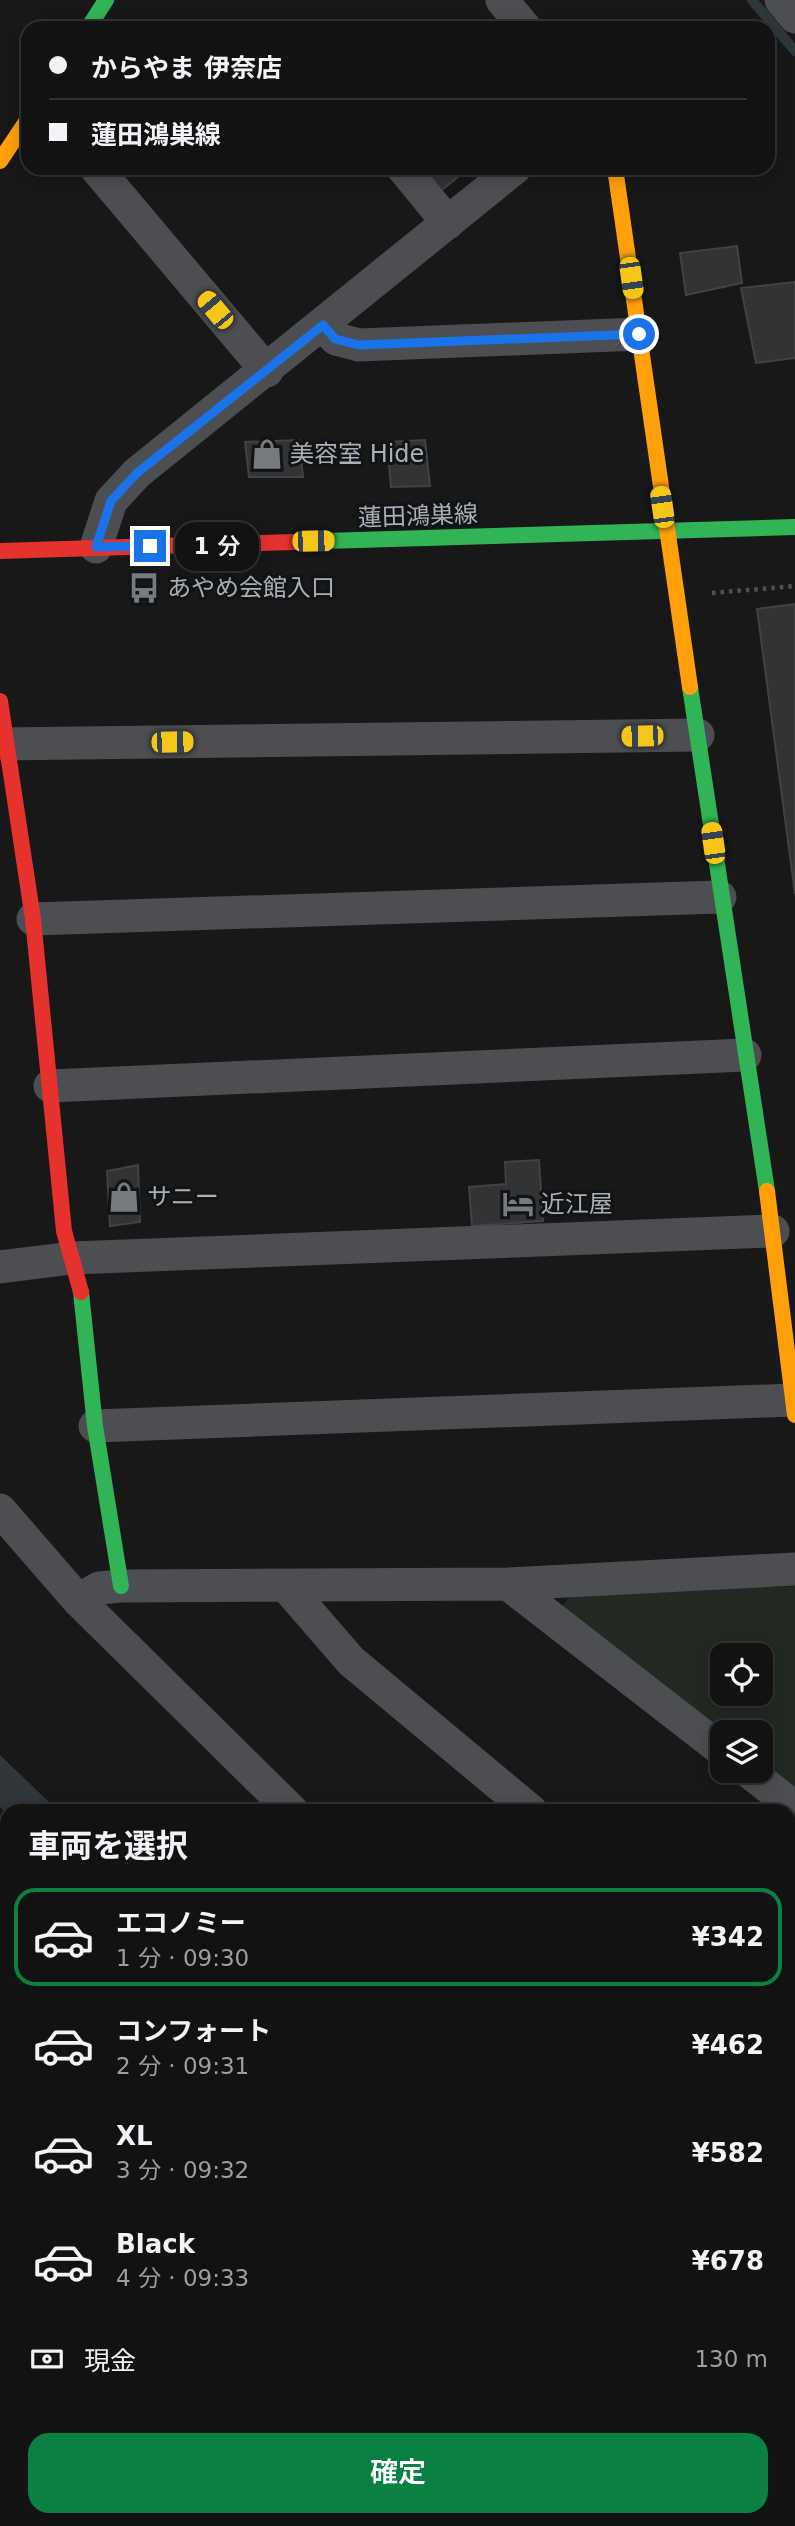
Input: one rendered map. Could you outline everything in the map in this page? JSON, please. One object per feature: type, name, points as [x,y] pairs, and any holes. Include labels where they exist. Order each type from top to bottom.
[{"type":"street","points":[[92,21],[106,0]]},
{"type":"street","points":[[502,0],[519,21]]},
{"type":"street","points":[[781,0],[795,17]]},
{"type":"street","points":[[0,161],[21,130]]},
{"type":"street","points":[[102,175],[267,371]]},
{"type":"street","points":[[409,175],[448,223]]},
{"type":"street","points":[[96,547],[111,501],[137,473],[267,371],[506,175]]},
{"type":"street","points":[[95,1426],[794,1408],[773,1231],[720,897],[616,175]]},
{"type":"street","points":[[323,325],[335,339],[359,345],[639,334]]},
{"type":"street","name":"蓮田鴻巣線","points":[[0,551],[795,527]]},
{"type":"street","points":[[0,701],[3,744],[33,919],[64,1231],[81,1290],[95,1426],[121,1586]]},
{"type":"street","points":[[3,744],[698,735]]},
{"type":"street","points":[[33,919],[720,897]]},
{"type":"street","points":[[50,1086],[746,1055]]},
{"type":"street","points":[[0,1268],[72,1258],[773,1231]]},
{"type":"street","points":[[0,1510],[78,1600],[285,1804]]},
{"type":"street","points":[[78,1600],[99,1588],[121,1586],[509,1584],[795,1569]]},
{"type":"street","points":[[509,1584],[710,1741]]},
{"type":"street","points":[[286,1586],[351,1661],[523,1804]]},
{"type":"street","points":[[763,1783],[790,1804]]},
{"type":"path","points":[[676,596],[795,586]]},
{"type":"shaded area","points":[[795,1586],[795,1794],[773,1778],[773,1720],[710,1720],[710,1723],[557,1614],[571,1594]]},
{"type":"shaded area","points":[[0,1755],[51,1804],[0,1804]]},
{"type":"building","points":[[424,175],[460,175],[438,193]]},
{"type":"building","points":[[737,246],[742,283],[686,295],[680,253]]},
{"type":"building","points":[[795,282],[795,358],[756,363],[741,288]]},
{"type":"building","points":[[299,440],[303,477],[249,477],[245,442]]},
{"type":"building","points":[[425,440],[430,486],[391,487],[387,442]]},
{"type":"building","points":[[795,604],[795,894],[757,609]]},
{"type":"building","points":[[539,1160],[543,1221],[472,1226],[469,1187],[506,1184],[505,1162]]},
{"type":"building","points":[[138,1165],[140,1222],[110,1226],[107,1171]]},
{"type":"waterway","points":[[752,0],[770,21]]},
{"type":"waterway","points":[[775,27],[795,51]]},
{"type":"traffic: fast","points":[[92,21],[106,0]]},
{"type":"traffic: fast","points":[[324,541],[795,527]]},
{"type":"traffic: fast","points":[[690,687],[767,1191]]},
{"type":"traffic: fast","points":[[81,1292],[95,1426],[121,1586]]},
{"type":"traffic: slow","points":[[0,161],[21,130]]},
{"type":"traffic: slow","points":[[616,175],[690,687]]},
{"type":"traffic: slow","points":[[767,1191],[795,1415]]},
{"type":"traffic: jam","points":[[0,551],[324,541]]},
{"type":"traffic: jam","points":[[0,701],[33,919],[64,1231],[81,1292]]},
{"type":"place","name":"美容室 Hide","points":[[267,454]]},
{"type":"place","name":"あやめ会館入口","points":[[144,588]]},
{"type":"place","name":"サニー","points":[[124,1197]]},
{"type":"place","name":"近江屋","points":[[518,1204]]},
{"type":"route","points":[[150,546],[96,547],[111,501],[137,473],[323,325],[335,339],[359,345],[639,334]]}]
